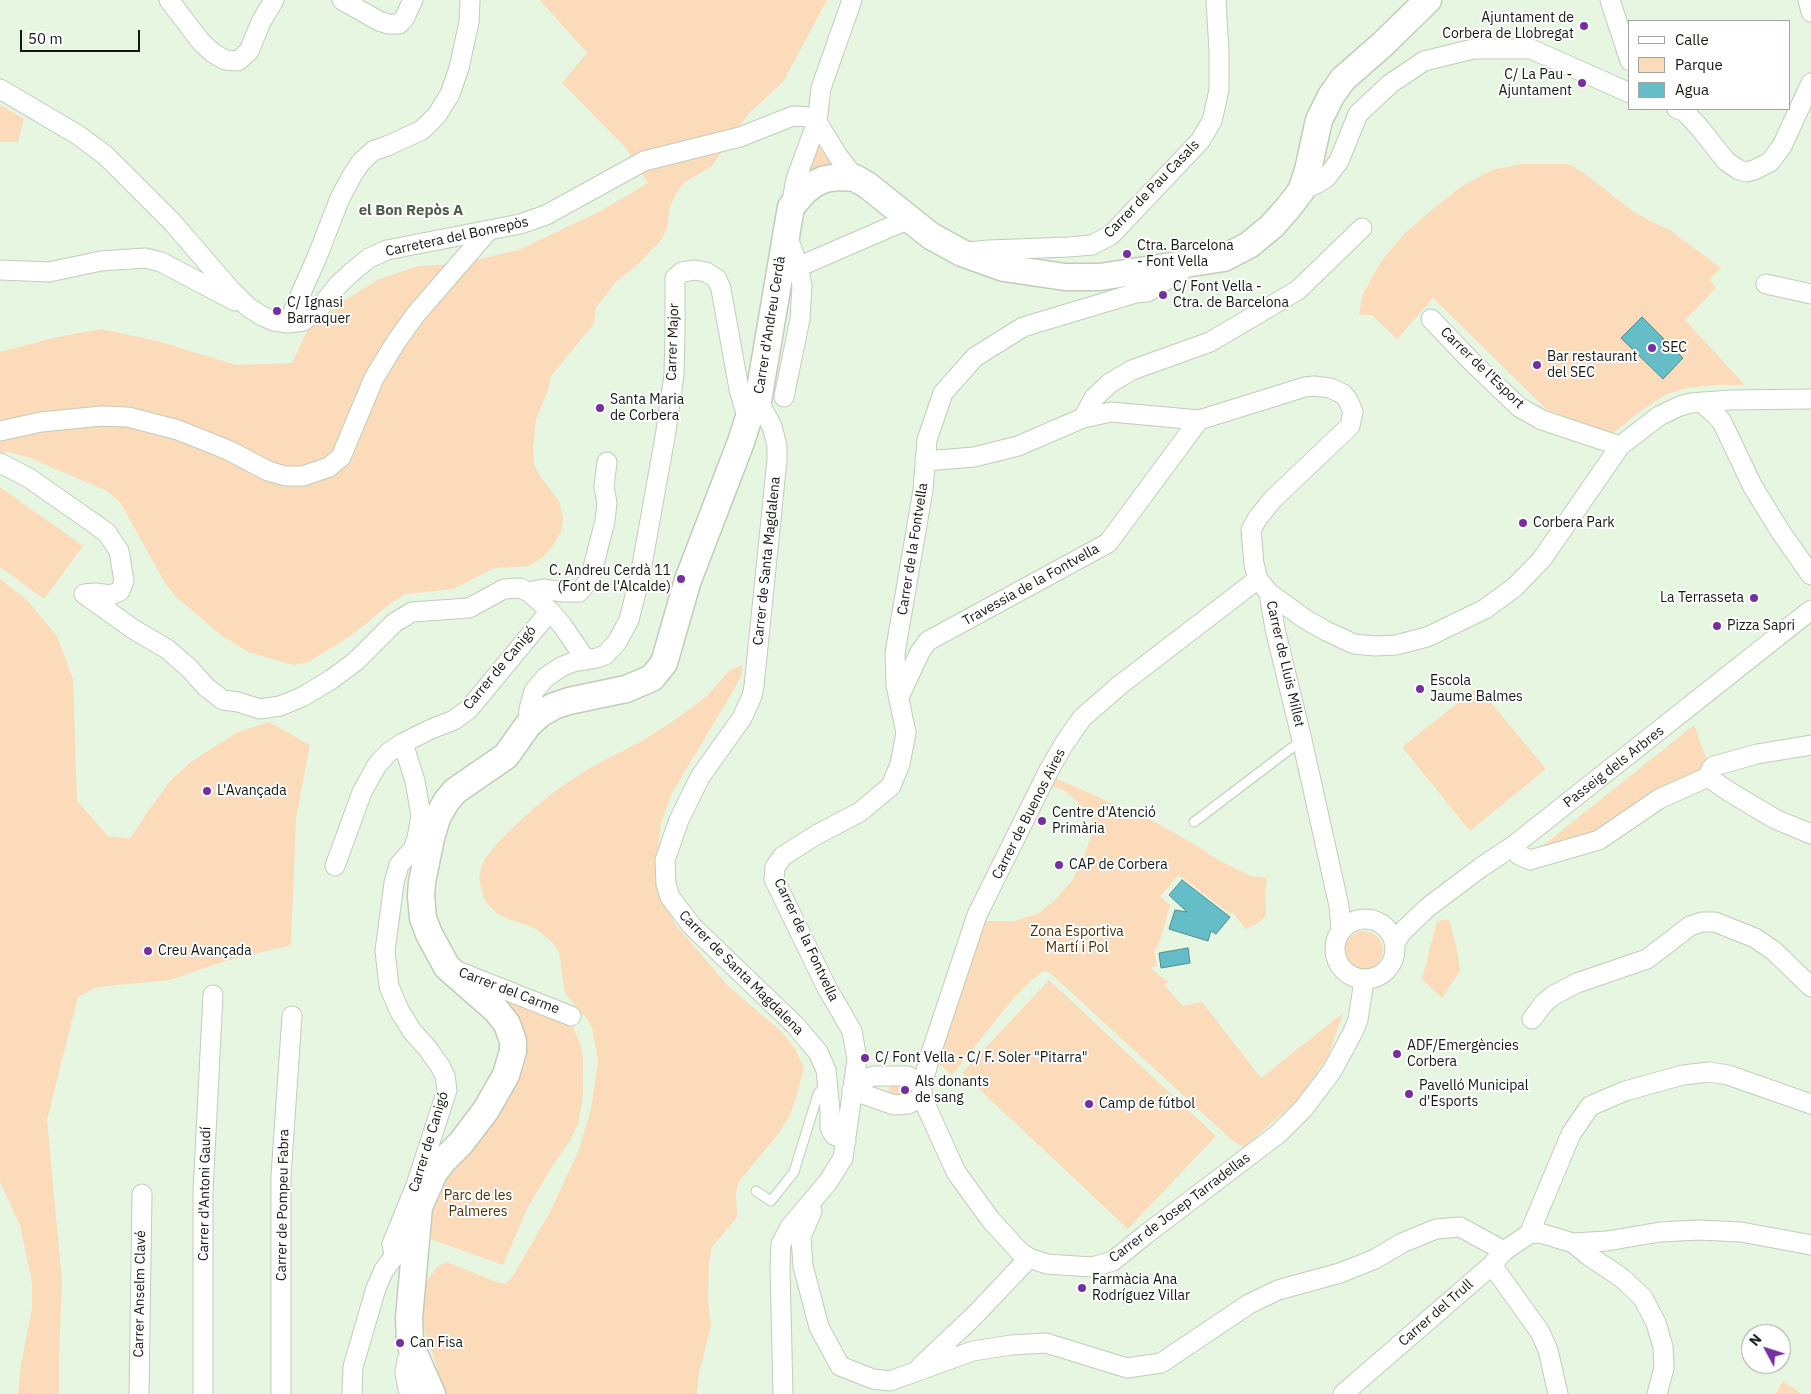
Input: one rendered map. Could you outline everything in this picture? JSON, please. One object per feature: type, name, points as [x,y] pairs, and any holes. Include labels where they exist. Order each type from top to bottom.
[{"type":"street","points":[[169,0],[201,42],[213,53],[224,60],[238,61],[249,51],[261,22],[274,0]]},
{"type":"street","points":[[342,0],[379,21],[399,24],[404,19],[412,0]]},
{"type":"street","points":[[0,270],[49,272],[101,261],[145,258],[161,262],[262,316],[274,321],[288,323],[340,198],[361,162],[373,151],[422,130],[437,115],[450,94],[459,68],[469,22],[470,0]]},
{"type":"street","points":[[784,397],[800,319],[802,285],[789,218],[796,179],[817,122],[822,88],[852,0]]},
{"type":"street","name":"Carrer de Pau Casals","points":[[962,253],[1092,245],[1111,235],[1200,140],[1212,121],[1219,90],[1216,0]]},
{"type":"street","points":[[817,122],[855,178],[867,185],[930,236],[962,253],[1004,268],[1065,277],[1100,277],[1140,282],[1192,264],[1224,258],[1249,245],[1272,226],[1301,191],[1319,120],[1325,106],[1343,79],[1383,44],[1428,0]]},
{"type":"street","points":[[1610,0],[1628,55]]},
{"type":"street","points":[[1808,0],[1811,12]]},
{"type":"street","points":[[1301,191],[1326,178],[1339,161],[1358,114],[1390,84],[1424,61],[1473,49],[1531,49],[1628,92]]},
{"type":"street","points":[[1605,82],[1617,79],[1628,71]]},
{"type":"street","points":[[1679,110],[1700,127],[1726,161],[1739,170],[1746,172],[1770,162],[1782,146],[1811,83]]},
{"type":"street","points":[[0,90],[78,135],[106,156],[173,223],[248,307]]},
{"type":"street","name":"Carretera del Bonrepòs","points":[[288,323],[303,321],[317,311],[338,285],[352,272],[369,258],[387,250],[520,224],[546,215],[644,161],[740,137],[793,116],[810,116],[817,122]]},
{"type":"street","points":[[1312,152],[1326,160],[1339,161]]},
{"type":"street","points":[[789,218],[805,191],[814,184],[825,179],[855,178]]},
{"type":"street","name":"Carrer d'Andreu Cerdà","points":[[447,967],[429,934],[422,909],[422,882],[426,855],[437,818],[446,802],[463,784],[506,756],[528,725],[540,714],[554,706],[569,701],[626,690],[652,678],[664,663],[688,580],[753,411],[789,218]]},
{"type":"street","points":[[798,267],[909,219]]},
{"type":"street","points":[[1082,418],[1094,398],[1110,383],[1132,370],[1210,342],[1298,290],[1362,228]]},
{"type":"street","points":[[0,431],[41,422],[101,416],[128,417],[178,430],[228,450],[268,471],[285,476],[303,476],[329,467],[342,457],[374,378],[396,342],[416,314],[488,231]]},
{"type":"street","name":"Carrer Major","points":[[528,725],[529,709],[534,691],[546,677],[562,667],[605,655],[617,642],[629,620],[654,504],[665,437],[674,374],[675,278],[682,272],[695,270],[706,272],[717,279],[721,289],[739,389],[753,411]]},
{"type":"street","name":"Carrer de la Fontvella","points":[[783,1394],[781,1244],[790,1228],[818,1196],[843,1158],[857,1059],[852,1031],[827,988],[774,879],[775,867],[783,856],[860,812],[891,786],[900,764],[906,733],[896,685],[895,653],[923,490],[926,440],[943,392],[975,357],[1023,327],[1140,282]]},
{"type":"street","points":[[1766,284],[1811,294]]},
{"type":"street","name":"Carrer de l'Esport","points":[[1431,319],[1519,407],[1542,420],[1620,446]]},
{"type":"street","name":"Carrer de Lluis Millet","points":[[925,461],[974,457],[1018,446],[1082,418],[1111,412],[1199,420],[1305,387],[1322,386],[1344,394],[1353,412],[1350,426],[1273,499],[1251,530],[1254,564],[1276,629],[1339,906],[1341,931]]},
{"type":"street","points":[[1263,586],[1297,614],[1326,631],[1354,644],[1396,645],[1427,637],[1485,609],[1515,588],[1542,559],[1620,446],[1659,416],[1680,406],[1701,402],[1811,399]]},
{"type":"street","points":[[1701,402],[1716,414],[1722,422],[1753,488],[1811,576]]},
{"type":"street","name":"Carrer de Santa Magdalena","points":[[753,411],[772,426],[777,446],[754,686],[747,708],[694,787],[671,840],[665,860],[664,874],[670,897],[680,912],[723,957],[795,1025],[818,1052],[826,1070],[830,1128],[834,1135],[846,1141]]},
{"type":"street","name":"Travessia de la Fontvella","points":[[899,698],[920,652],[928,641],[1108,543],[1199,420]]},
{"type":"street","points":[[529,592],[543,589],[579,592],[590,579],[605,521],[607,503],[604,487],[607,462]]},
{"type":"street","points":[[0,463],[28,478],[107,533],[119,551],[124,581],[120,591],[111,595],[84,594],[133,629],[167,649],[190,668],[206,687],[223,700],[238,702],[260,709],[280,706],[302,698],[356,661],[394,623],[412,612],[469,608],[504,589],[520,588],[529,592],[562,625],[586,660]]},
{"type":"street","name":"Carrer de Buenos Aires","points":[[922,1092],[930,1056],[977,915],[1049,770],[1064,744],[1082,718],[1120,685],[1263,586]]},
{"type":"street","name":"Passeig dels Arbres","points":[[1395,943],[1401,933],[1414,919],[1480,868],[1513,846],[1811,610]]},
{"type":"street","name":"Carrer de Canigó","points":[[394,1256],[392,1244],[416,1185],[447,1090],[445,1076],[440,1066],[412,1031],[399,1010],[389,986],[385,950],[390,904],[399,865],[413,849],[419,826],[420,805],[416,781],[403,743],[454,720],[469,709],[550,611]]},
{"type":"street","points":[[1276,629],[1297,614]]},
{"type":"street","points":[[335,866],[362,792],[377,765],[389,752],[403,743]]},
{"type":"street","points":[[1513,846],[1519,855],[1530,860],[1599,840],[1660,799],[1708,777],[1710,770],[1718,764],[1757,754],[1811,745]]},
{"type":"street","points":[[1708,777],[1775,819],[1811,834]]},
{"type":"street","points":[[413,849],[409,886],[411,898],[422,909]]},
{"type":"street","points":[[1371,919],[1383,925],[1391,932],[1395,943],[1395,956],[1389,968],[1378,977],[1364,980],[1357,979],[1344,972],[1336,960],[1335,945],[1345,926],[1357,920],[1371,919]]},
{"type":"street","name":"Passeig dels Arbres","points":[[1383,925],[1414,919]]},
{"type":"street","points":[[1532,1019],[1544,1003],[1576,982],[1647,959],[1690,926],[1702,922],[1715,922],[1755,938],[1774,951],[1811,987]]},
{"type":"street","points":[[432,1394],[412,1349],[409,1318],[419,1207],[434,1173],[461,1143],[486,1110],[506,1075],[514,1051],[511,1033],[507,1024],[496,1010],[447,967]]},
{"type":"street","name":"Carrer del Carme","points":[[447,967],[571,1016]]},
{"type":"street","name":"Carrer de Josep Tarradellas","points":[[1029,1258],[1047,1264],[1092,1267],[1113,1261],[1278,1134],[1304,1108],[1332,1071],[1358,1020],[1364,980]]},
{"type":"street","name":"Carrer d'Antoni Gaudí","points":[[203,1394],[203,1192],[213,995]]},
{"type":"street","name":"Carrer de Pompeu Fabra","points":[[281,1394],[281,1176],[292,1016]]},
{"type":"street","points":[[857,1059],[862,1066],[875,1076]]},
{"type":"street","points":[[1658,1394],[1664,1368],[1663,1347],[1656,1323],[1643,1298],[1622,1278],[1573,1243],[1540,1233],[1529,1234],[1571,1134],[1590,1106],[1624,1091],[1683,1076],[1709,1072],[1728,1076],[1811,1104]]},
{"type":"street","points":[[853,1086],[875,1076],[908,1076],[922,1092],[956,1172],[990,1219],[1020,1252],[1029,1258],[974,1316],[913,1373]]},
{"type":"street","points":[[853,1086],[894,1105],[908,1104],[922,1092]]},
{"type":"street","name":"Carrer Anselm Clavé","points":[[139,1394],[142,1194]]},
{"type":"street","points":[[818,1196],[800,1238],[802,1266],[819,1327],[840,1366],[873,1379],[890,1381],[973,1351],[1011,1345],[1046,1343],[1127,1368],[1161,1363],[1249,1304],[1278,1290],[1340,1273],[1375,1259],[1402,1243],[1436,1229],[1460,1228],[1498,1258],[1540,1332],[1548,1350],[1558,1394]]},
{"type":"street","points":[[352,1394],[353,1367],[363,1327],[376,1288],[394,1256],[417,1228]]},
{"type":"street","points":[[1573,1243],[1607,1241],[1660,1232],[1699,1230],[1741,1232],[1811,1245]]},
{"type":"street","name":"Carrer del Trull","points":[[1342,1394],[1498,1258],[1529,1234]]},
{"type":"street","points":[[409,1394],[405,1373],[407,1360],[412,1349]]},
{"type":"lane","points":[[1194,822],[1302,740]]},
{"type":"lane","points":[[756,1191],[771,1201],[794,1172],[818,1094],[827,1083]]},
{"type":"green space","points":[[540,0],[827,0],[783,82],[749,113],[712,166],[685,182],[675,195],[669,209],[668,224],[662,239],[639,263],[615,283],[596,307],[594,324],[551,376],[548,390],[536,419],[533,449],[534,465],[559,501],[563,518],[561,532],[553,546],[543,557],[529,566],[495,568],[453,589],[406,594],[391,603],[353,634],[309,662],[293,665],[248,652],[221,635],[176,597],[165,583],[120,502],[107,491],[30,458],[9,452],[0,453],[0,352],[53,338],[101,329],[157,341],[236,365],[292,363],[307,331],[344,301],[377,280],[418,266],[459,264],[518,250],[599,212],[648,183],[625,147],[562,83],[587,53]]},
{"type":"green space","points":[[0,105],[24,119],[18,142],[0,142]]},
{"type":"green space","points":[[817,146],[820,146],[833,168],[804,179]]},
{"type":"green space","points":[[1521,164],[1568,164],[1584,173],[1631,210],[1670,230],[1721,268],[1709,280],[1716,288],[1685,320],[1745,385],[1715,385],[1686,388],[1665,395],[1642,410],[1612,434],[1547,410],[1433,298],[1397,339],[1372,315],[1359,315],[1362,296],[1380,263],[1404,234],[1462,186],[1492,170]]},
{"type":"green space","points":[[0,487],[83,546],[44,599],[0,567]]},
{"type":"green space","points":[[0,579],[26,599],[57,636],[73,679],[77,801],[108,836],[130,839],[171,780],[192,761],[238,732],[269,722],[310,745],[296,818],[291,945],[225,961],[170,980],[97,987],[78,997],[47,1120],[62,1281],[59,1394],[18,1394],[21,1365],[32,1308],[32,1283],[20,1225],[0,1182]]},
{"type":"green space","points":[[743,665],[741,676],[736,686],[672,793],[661,823],[656,866],[665,905],[676,925],[728,986],[780,1030],[794,1047],[804,1067],[790,1115],[779,1133],[741,1179],[737,1187],[736,1196],[737,1217],[712,1247],[709,1264],[708,1299],[711,1326],[699,1373],[697,1394],[444,1394],[423,1324],[421,1303],[425,1284],[437,1267],[447,1262],[496,1282],[506,1284],[513,1276],[550,1212],[578,1152],[591,1110],[598,1060],[592,1028],[587,1019],[565,993],[559,952],[553,943],[538,930],[508,919],[490,907],[484,899],[479,879],[481,867],[486,857],[502,838],[534,808],[561,787],[588,769],[640,742],[675,720],[706,697],[730,670]]},
{"type":"green space","points":[[1478,687],[1546,769],[1470,831],[1402,747]]},
{"type":"green space","points":[[1694,725],[1707,760],[1697,773],[1578,840],[1540,848]]},
{"type":"green space","name":"Zona Esportiva Martí i Pol","points":[[1055,778],[1155,822],[1218,860],[1251,876],[1267,878],[1265,890],[1266,915],[1261,921],[1246,929],[1232,912],[1230,914],[1179,875],[1160,896],[1170,905],[1158,948],[1154,949],[1157,966],[1150,968],[1168,982],[1164,985],[1183,1006],[1202,1002],[1261,1078],[1343,1013],[1328,1056],[1300,1098],[1244,1147],[1233,1141],[1049,972],[1043,971],[1012,1000],[952,1075],[939,1064],[945,1039],[985,921],[1015,921],[1039,913],[1054,901],[1072,881],[1084,856],[1093,830],[1090,818],[1077,801],[1065,791],[1052,786]]},
{"type":"green space","points":[[1449,919],[1460,971],[1442,998],[1422,979],[1437,921]]},
{"type":"green space","points":[[1364,931],[1377,937],[1383,950],[1377,963],[1364,969],[1351,963],[1345,950],[1351,937]]},
{"type":"green space","name":"Camp de fútbol","points":[[1049,980],[1216,1136],[1128,1229],[962,1073]]},
{"type":"green space","name":"Parc de les Palmeres","points":[[500,995],[570,1020],[581,1046],[583,1059],[583,1096],[578,1124],[570,1141],[528,1207],[503,1265],[428,1238],[431,1196],[499,1106],[503,1108],[525,1065],[528,1043],[521,1020]]},
{"type":"green space","points":[[890,1082],[907,1083],[909,1089],[907,1095],[902,1098],[888,1094]]},
{"type":"green space","points":[[1783,1381],[1792,1387],[1801,1394],[1776,1394]]},
{"type":"water","name":"SEC","points":[[1642,317],[1683,358],[1663,379],[1621,338]]},
{"type":"water","points":[[1182,880],[1230,917],[1216,934],[1211,931],[1208,941],[1169,929],[1175,910],[1187,912],[1169,895]]},
{"type":"water","points":[[1188,948],[1190,963],[1161,968],[1159,953]]},
{"type":"place","name":"Ajuntament de Corbera de Llobregat","points":[[1584,26]]},
{"type":"place","name":"C/ La Pau - Ajuntament","points":[[1582,83]]},
{"type":"place","name":"Ctra. Barcelona - Font Vella","points":[[1127,254]]},
{"type":"place","name":"C/ Font Vella - Ctra. de Barcelona","points":[[1163,295]]},
{"type":"place","name":"C/ Ignasi Barraquer","points":[[277,311]]},
{"type":"place","name":"SEC","points":[[1652,348]]},
{"type":"place","name":"Bar restaurant del SEC","points":[[1537,365]]},
{"type":"place","name":"Santa Maria de Corbera","points":[[600,408]]},
{"type":"place","name":"Corbera Park","points":[[1523,523]]},
{"type":"place","name":"C. Andreu Cerdà 11 (Font de l'Alcalde)","points":[[681,579]]},
{"type":"place","name":"La Terrasseta","points":[[1754,598]]},
{"type":"place","name":"Pizza Sapri","points":[[1717,626]]},
{"type":"place","name":"Escola Jaume Balmes","points":[[1420,689]]},
{"type":"place","name":"L'Avançada","points":[[207,791]]},
{"type":"place","name":"Centre d'Atenció Primària","points":[[1042,821]]},
{"type":"place","name":"CAP de Corbera","points":[[1059,865]]},
{"type":"place","name":"Creu Avançada","points":[[148,951]]},
{"type":"place","name":"ADF/Emergències Corbera","points":[[1397,1054]]},
{"type":"place","name":"C/ Font Vella - C/ F. Soler \"Pitarra\"","points":[[865,1058]]},
{"type":"place","name":"Als donants de sang","points":[[905,1090]]},
{"type":"place","name":"Pavelló Municipal d'Esports","points":[[1409,1094]]},
{"type":"place","name":"Camp de fútbol","points":[[1089,1104]]},
{"type":"place","name":"Farmàcia Ana Rodríguez Villar","points":[[1082,1288]]},
{"type":"place","name":"Can Fisa","points":[[400,1343]]},
{"type":"district","name":"el Bon Repòs A","points":[[411,211]]}]
